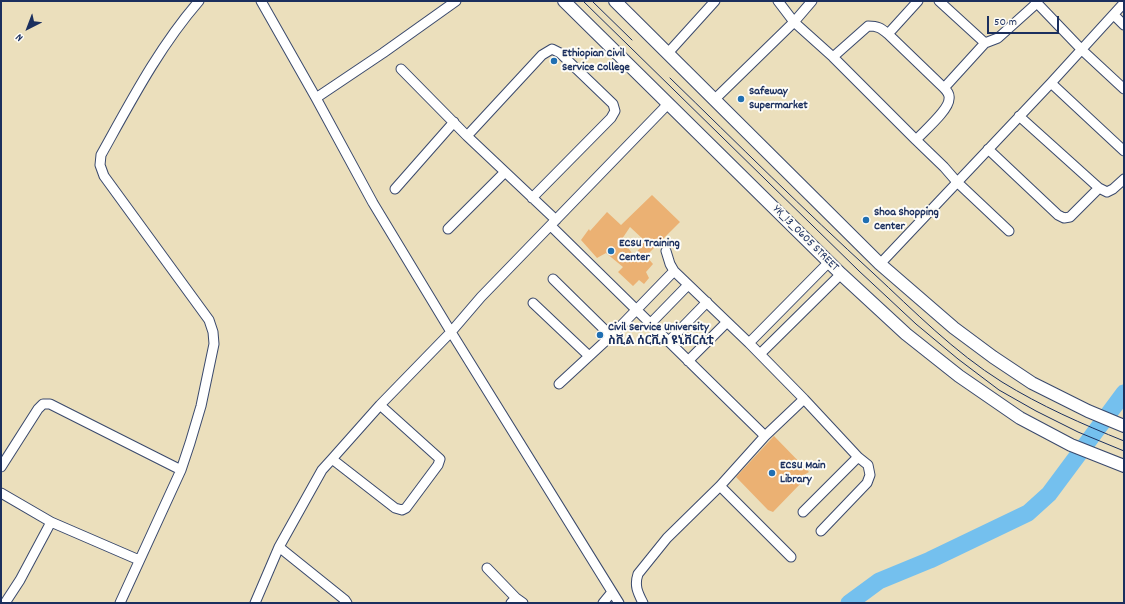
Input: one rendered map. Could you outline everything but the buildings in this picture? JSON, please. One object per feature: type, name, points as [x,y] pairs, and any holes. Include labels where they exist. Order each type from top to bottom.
[{"type":"main road","name":"YK_13_0605 STREET","points":[[564,1],[841,274],[906,334],[959,376],[1020,418],[1071,445],[1121,465]]},
{"type":"main road","points":[[615,1],[880,264],[954,328],[993,357],[1032,383],[1088,411],[1124,426]]},
{"type":"street","points":[[120,603],[181,470],[201,406],[214,344],[213,332],[209,320],[104,176],[100,165],[101,156],[163,48],[187,14],[199,1]]},
{"type":"street","points":[[261,1],[373,203],[619,603]]},
{"type":"street","points":[[316,98],[456,1]]},
{"type":"street","points":[[668,53],[715,1]]},
{"type":"street","points":[[778,1],[794,22],[833,57],[944,167],[957,182],[1009,231]]},
{"type":"street","points":[[715,99],[794,22],[812,1]]},
{"type":"street","points":[[888,34],[918,1]]},
{"type":"street","points":[[939,1],[985,43]]},
{"type":"street","points":[[944,88],[985,43],[998,38],[1040,3],[1082,50],[1124,89]]},
{"type":"street","points":[[880,264],[1082,50],[1124,3]]},
{"type":"street","points":[[1114,15],[1124,25]]},
{"type":"street","points":[[833,57],[868,26],[880,27],[944,88],[948,92],[950,99],[947,107],[916,140]]},
{"type":"street","points":[[467,136],[542,55],[552,49],[560,52],[613,104],[615,111],[611,118],[532,198]]},
{"type":"street","points":[[401,69],[467,136],[532,198],[553,223],[636,310],[765,436]]},
{"type":"street","points":[[1051,83],[1124,151]]},
{"type":"street","points":[[255,603],[280,547],[322,470],[380,404],[451,332],[481,298],[668,104]]},
{"type":"street","points":[[1019,116],[1099,188],[1107,192],[1113,189],[1124,179]]},
{"type":"street","points":[[394,189],[454,122]]},
{"type":"street","points":[[988,149],[1058,215],[1064,218],[1070,217],[1099,188]]},
{"type":"street","points":[[448,229],[505,172]]},
{"type":"street","points":[[666,251],[674,271],[749,343],[804,398],[858,457],[868,465],[870,475],[867,482],[821,531]]},
{"type":"street","points":[[749,343],[829,262]]},
{"type":"street","points":[[559,384],[611,336],[674,271]]},
{"type":"street","points":[[760,354],[841,274]]},
{"type":"street","points":[[553,279],[611,336]]},
{"type":"street","points":[[651,323],[688,285]]},
{"type":"street","points":[[669,341],[707,302]]},
{"type":"street","points":[[533,303],[589,356]]},
{"type":"street","points":[[688,361],[727,322]]},
{"type":"street","points":[[643,603],[636,589],[638,574],[667,538],[720,486],[765,436],[804,398]]},
{"type":"street","points":[[1,467],[38,409],[43,404],[50,404],[181,470]]},
{"type":"street","points":[[332,458],[395,508],[402,510],[406,508],[438,465],[440,459],[380,404]]},
{"type":"street","points":[[803,512],[858,457]]},
{"type":"street","points":[[720,486],[791,557]]},
{"type":"street","points":[[1,493],[51,522],[139,560]]},
{"type":"street","points":[[5,603],[20,580],[51,522]]},
{"type":"street","points":[[280,547],[347,603]]},
{"type":"street","points":[[487,568],[517,601]]},
{"type":"street","points":[[603,603],[612,592]]},
{"type":"waterway","points":[[849,603],[879,581],[930,560],[1028,513],[1049,494],[1124,393]]},
{"type":"tram line","points":[[583,1],[859,271],[916,324],[958,359],[999,390],[1036,411],[1078,432],[1124,451]]},
{"type":"tram line","points":[[592,1],[632,40]]},
{"type":"tram line","points":[[670,78],[847,249],[967,358],[1002,382],[1047,407],[1124,441]]},
{"type":"place","name":"Ethiopian Civil Service College","points":[[554,61]]},
{"type":"place","name":"Safeway Supermarket","points":[[741,99]]},
{"type":"place","name":"Shoa Shopping Center","points":[[866,220]]},
{"type":"place","name":"ECSU Training Center","points":[[611,251]]},
{"type":"place","name":"Civil Service University ስቪል ሰርቪስ ዩኒቨርሲቲ","points":[[600,335]]},
{"type":"place","name":"ECSU Main Library","points":[[772,473]]}]
